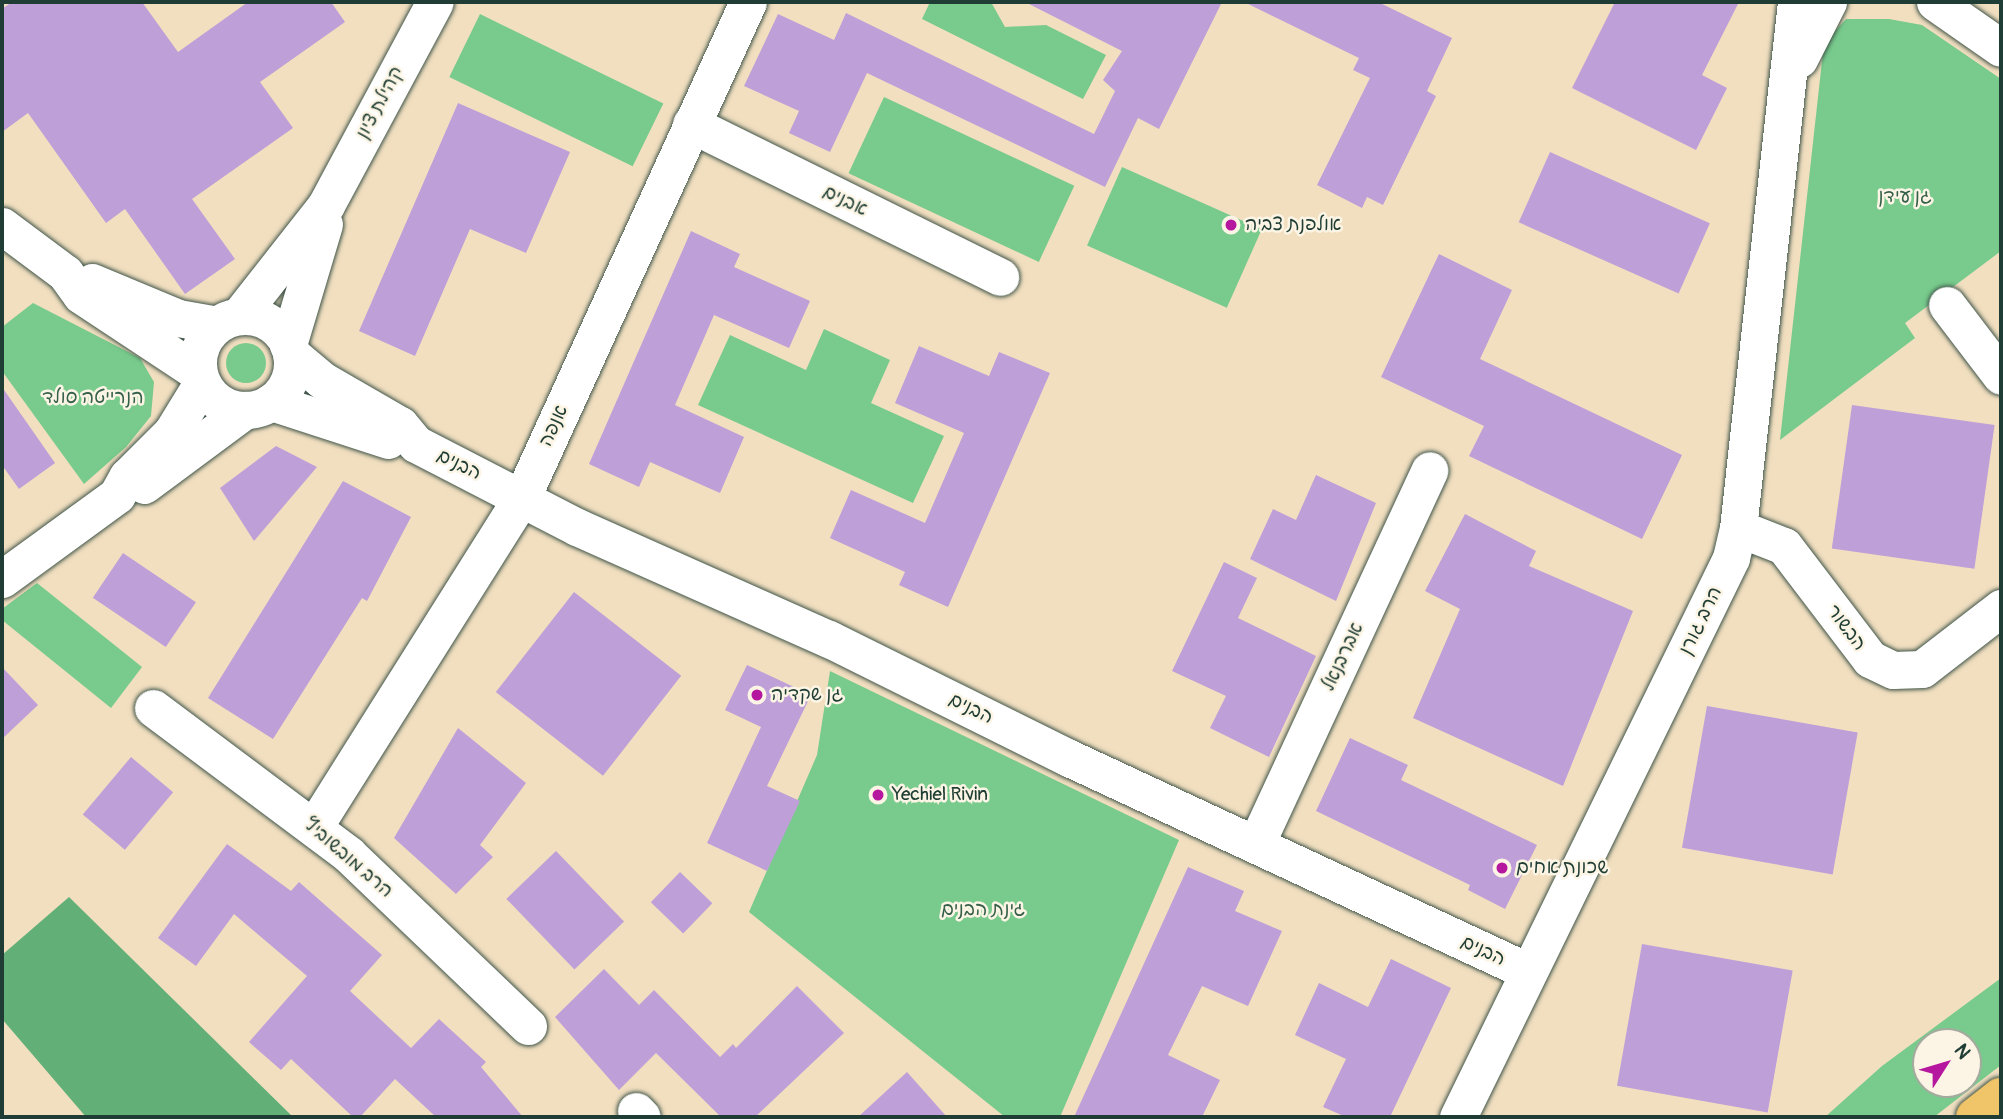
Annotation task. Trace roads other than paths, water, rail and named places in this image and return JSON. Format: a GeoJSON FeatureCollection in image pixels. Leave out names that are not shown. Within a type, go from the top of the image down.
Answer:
{"type":"FeatureCollection","features":[{"type":"Feature","properties":{"kind":"main road"},"geometry":{"type":"LineString","coordinates":[[1975,1117],[2001,1097]]}},
{"type":"Feature","properties":{"kind":"street","name":"קהילת ציון"},"geometry":{"type":"LineString","coordinates":[[227,321],[326,205],[435,2]]}},
{"type":"Feature","properties":{"kind":"street","name":"אנפה"},"geometry":{"type":"LineString","coordinates":[[314,827],[523,495],[748,2]]}},
{"type":"Feature","properties":{"kind":"street","name":"הרב גורן"},"geometry":{"type":"LineString","coordinates":[[1458,1117],[1527,971],[1713,598],[1738,528],[1796,2]]}},
{"type":"Feature","properties":{"kind":"street","name":"הרב גורן"},"geometry":{"type":"LineString","coordinates":[[1789,79],[1828,2]]}},
{"type":"Feature","properties":{"kind":"street"},"geometry":{"type":"LineString","coordinates":[[1935,2],[2001,48]]}},
{"type":"Feature","properties":{"kind":"street","name":"אבנים"},"geometry":{"type":"LineString","coordinates":[[691,124],[1000,277]]}},
{"type":"Feature","properties":{"kind":"street","name":"קהילת ציון"},"geometry":{"type":"LineString","coordinates":[[289,349],[321,242],[326,205]]}},
{"type":"Feature","properties":{"kind":"street"},"geometry":{"type":"LineString","coordinates":[[2,226],[65,273],[178,318],[273,325],[289,349],[288,381],[258,406],[134,492],[117,495]]}},
{"type":"Feature","properties":{"kind":"street"},"geometry":{"type":"LineString","coordinates":[[65,273],[81,295],[200,378],[219,402],[258,406]]}},
{"type":"Feature","properties":{"kind":"street"},"geometry":{"type":"LineString","coordinates":[[1947,305],[2001,376]]}},
{"type":"Feature","properties":{"kind":"street"},"geometry":{"type":"LineString","coordinates":[[2,579],[117,495],[127,477],[172,432],[200,378],[200,347],[227,321]]}},
{"type":"Feature","properties":{"kind":"street","name":"הבנים"},"geometry":{"type":"LineString","coordinates":[[289,349],[321,380],[400,425],[416,444]]}},
{"type":"Feature","properties":{"kind":"street","name":"הבנים"},"geometry":{"type":"LineString","coordinates":[[258,406],[395,443],[416,444],[523,495],[577,527],[829,639],[1527,971]]}},
{"type":"Feature","properties":{"kind":"street","name":"אברבנאל"},"geometry":{"type":"LineString","coordinates":[[1256,844],[1430,470]]}},
{"type":"Feature","properties":{"kind":"street","name":"הבשור"},"geometry":{"type":"LineString","coordinates":[[1738,528],[1784,546],[1870,659],[1893,670],[1922,669],[2001,608]]}},
{"type":"Feature","properties":{"kind":"street","name":"הרב מובשוביץ"},"geometry":{"type":"LineString","coordinates":[[153,708],[314,827],[528,1026]]}},
{"type":"Feature","properties":{"kind":"place","name":"אולפנת צביה"},"geometry":{"type":"Point","coordinates":[1231,225]}},
{"type":"Feature","properties":{"kind":"place","name":"גן שקדיה"},"geometry":{"type":"Point","coordinates":[757,695]}},
{"type":"Feature","properties":{"kind":"place","name":"Yechiel Rivin"},"geometry":{"type":"Point","coordinates":[878,795]}},
{"type":"Feature","properties":{"kind":"place","name":"שכונת אחים"},"geometry":{"type":"Point","coordinates":[1502,868]}},
{"type":"Feature","properties":{"kind":"park label","name":"גן עידן"},"geometry":{"type":"Point","coordinates":[1905,197]}},
{"type":"Feature","properties":{"kind":"park label","name":"הנרייטה סולד"},"geometry":{"type":"Point","coordinates":[93,398]}},
{"type":"Feature","properties":{"kind":"park label","name":"גינת הבנים"},"geometry":{"type":"Point","coordinates":[983,910]}}]}
